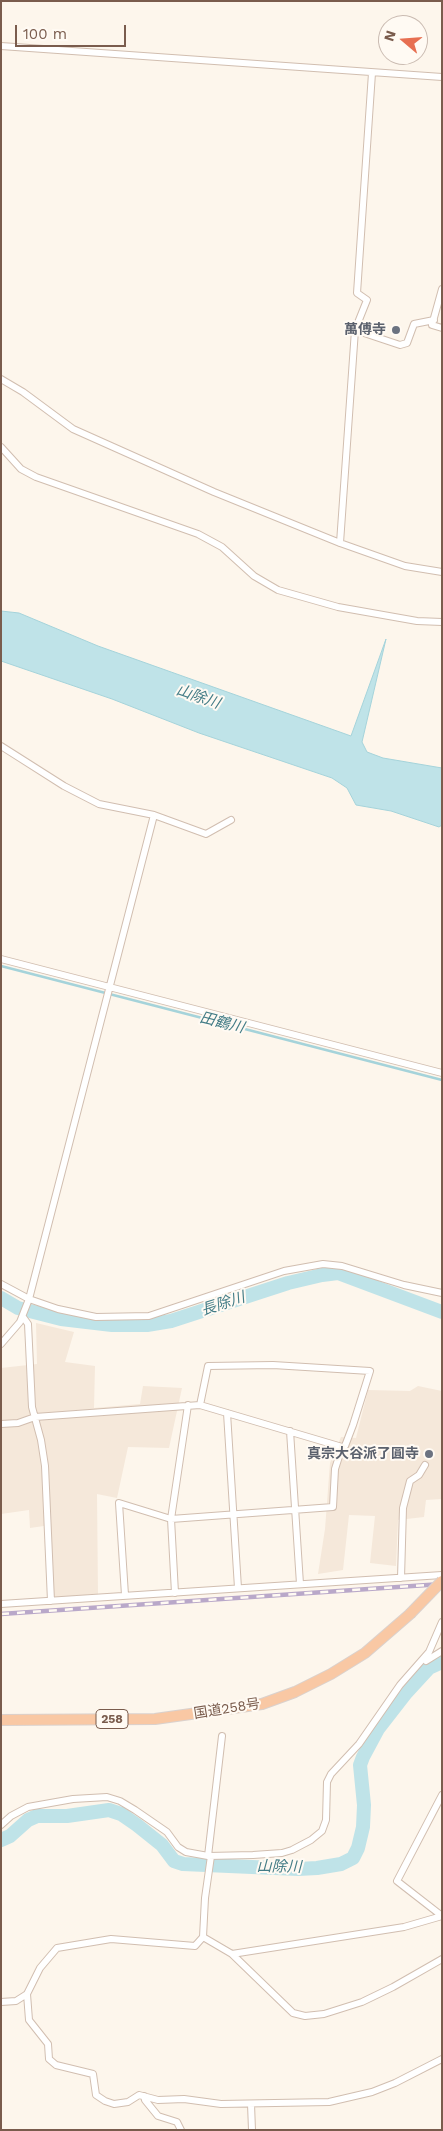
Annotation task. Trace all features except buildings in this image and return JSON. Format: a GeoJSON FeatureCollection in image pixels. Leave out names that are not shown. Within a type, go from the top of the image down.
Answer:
{"type":"FeatureCollection","features":[{"type":"Feature","properties":{"kind":"highway","name":"国道258号"},"geometry":{"type":"LineString","coordinates":[[1,1720],[155,1719],[262,1704],[295,1692],[331,1674],[365,1653],[410,1614],[442,1581]]}},
{"type":"Feature","properties":{"kind":"street"},"geometry":{"type":"LineString","coordinates":[[1,46],[442,77]]}},
{"type":"Feature","properties":{"kind":"street"},"geometry":{"type":"LineString","coordinates":[[340,543],[355,330],[367,300],[357,293],[372,72]]}},
{"type":"Feature","properties":{"kind":"street"},"geometry":{"type":"LineString","coordinates":[[442,289],[432,324],[442,328]]}},
{"type":"Feature","properties":{"kind":"street"},"geometry":{"type":"LineString","coordinates":[[355,330],[400,345],[407,343],[414,324],[434,320]]}},
{"type":"Feature","properties":{"kind":"street"},"geometry":{"type":"LineString","coordinates":[[1,379],[23,392],[73,429],[214,492],[340,543],[405,566],[442,572]]}},
{"type":"Feature","properties":{"kind":"street"},"geometry":{"type":"LineString","coordinates":[[1,448],[21,469],[36,477],[198,534],[222,547],[254,576],[278,590],[338,608],[417,621],[442,622]]}},
{"type":"Feature","properties":{"kind":"street"},"geometry":{"type":"LineString","coordinates":[[1,746],[64,786],[99,804],[154,815],[206,834],[231,820]]}},
{"type":"Feature","properties":{"kind":"street"},"geometry":{"type":"LineString","coordinates":[[1,1344],[24,1316],[29,1301],[154,815]]}},
{"type":"Feature","properties":{"kind":"street"},"geometry":{"type":"LineString","coordinates":[[1,959],[108,991],[442,1072]]}},
{"type":"Feature","properties":{"kind":"street"},"geometry":{"type":"LineString","coordinates":[[1,1284],[29,1301],[96,1317],[149,1316],[284,1272],[323,1264],[342,1266],[404,1285],[442,1293]]}},
{"type":"Feature","properties":{"kind":"street"},"geometry":{"type":"LineString","coordinates":[[24,1316],[28,1324],[32,1407],[41,1440],[44,1466],[51,1601]]}},
{"type":"Feature","properties":{"kind":"street"},"geometry":{"type":"LineString","coordinates":[[125,1595],[119,1503],[171,1519],[333,1507],[335,1469],[342,1447],[345,1446],[353,1425],[370,1371],[273,1365],[208,1366],[200,1405]]}},
{"type":"Feature","properties":{"kind":"street"},"geometry":{"type":"LineString","coordinates":[[175,1592],[171,1519],[188,1405]]}},
{"type":"Feature","properties":{"kind":"street"},"geometry":{"type":"LineString","coordinates":[[1,1424],[18,1424],[35,1417],[200,1405],[342,1447]]}},
{"type":"Feature","properties":{"kind":"street"},"geometry":{"type":"LineString","coordinates":[[227,1413],[238,1588]]}},
{"type":"Feature","properties":{"kind":"street"},"geometry":{"type":"LineString","coordinates":[[290,1431],[300,1584]]}},
{"type":"Feature","properties":{"kind":"street"},"geometry":{"type":"LineString","coordinates":[[401,1578],[403,1508],[410,1481],[419,1475],[425,1465]]}},
{"type":"Feature","properties":{"kind":"street"},"geometry":{"type":"LineString","coordinates":[[1,1604],[442,1575]]}},
{"type":"Feature","properties":{"kind":"street"},"geometry":{"type":"LineString","coordinates":[[1,1825],[28,1807],[73,1799],[107,1797],[120,1801],[167,1832],[178,1847],[186,1852],[209,1856],[282,1853],[311,1840],[322,1831],[326,1820],[327,1782],[331,1774],[359,1744],[400,1684],[433,1646],[442,1622]]}},
{"type":"Feature","properties":{"kind":"street"},"geometry":{"type":"LineString","coordinates":[[414,1669],[418,1669],[433,1655],[442,1651]]}},
{"type":"Feature","properties":{"kind":"street"},"geometry":{"type":"LineString","coordinates":[[1,2002],[16,2001],[26,1994],[40,1968],[57,1948],[111,1939],[164,1942],[190,1947],[195,1946],[203,1937],[205,1898],[210,1872],[209,1856],[222,1736]]}},
{"type":"Feature","properties":{"kind":"street"},"geometry":{"type":"LineString","coordinates":[[442,1795],[397,1881],[442,1916]]}},
{"type":"Feature","properties":{"kind":"street"},"geometry":{"type":"LineString","coordinates":[[232,1954],[404,1927],[442,1916]]}},
{"type":"Feature","properties":{"kind":"street"},"geometry":{"type":"LineString","coordinates":[[203,1937],[232,1954],[293,2012],[305,2016],[324,2014],[362,2002],[442,1960]]}},
{"type":"Feature","properties":{"kind":"street"},"geometry":{"type":"LineString","coordinates":[[26,1994],[29,2020],[48,2044],[49,2059],[56,2065],[92,2074],[96,2095],[114,2104],[128,2102],[139,2095],[158,2100],[184,2099],[222,2104],[329,2102],[363,2094],[395,2083],[442,2059]]}},
{"type":"Feature","properties":{"kind":"street"},"geometry":{"type":"LineString","coordinates":[[144,2096],[158,2116],[177,2122],[181,2130]]}},
{"type":"Feature","properties":{"kind":"street"},"geometry":{"type":"LineString","coordinates":[[251,2104],[252,2130]]}},
{"type":"Feature","properties":{"kind":"shaded area"},"geometry":{"type":"Polygon","coordinates":[[[36,1323],[74,1332],[65,1362],[95,1366],[94,1408],[140,1404],[143,1386],[182,1388],[169,1448],[128,1447],[117,1498],[97,1494],[98,1594],[48,1598],[44,1526],[30,1528],[29,1510],[1,1514],[1,1368],[37,1364],[36,1323]]]}},
{"type":"Feature","properties":{"kind":"shaded area"},"geometry":{"type":"Polygon","coordinates":[[[418,1386],[442,1391],[442,1499],[426,1500],[424,1517],[398,1520],[396,1566],[370,1563],[375,1516],[349,1515],[343,1570],[318,1574],[325,1529],[330,1463],[341,1437],[356,1438],[368,1390],[410,1391],[418,1386]]]}},
{"type":"Feature","properties":{"kind":"water"},"geometry":{"type":"Polygon","coordinates":[[[1,611],[19,613],[98,646],[351,736],[386,639],[362,742],[367,752],[383,758],[442,768],[442,825],[439,827],[391,811],[356,805],[347,788],[332,778],[199,733],[112,699],[1,661],[1,611]]]}},
{"type":"Feature","properties":{"kind":"waterway","name":"田鶴川"},"geometry":{"type":"LineString","coordinates":[[1,966],[442,1080]]}},
{"type":"Feature","properties":{"kind":"waterway","name":"長除川"},"geometry":{"type":"LineString","coordinates":[[1,1298],[18,1308],[61,1319],[112,1325],[147,1325],[171,1321],[288,1283],[338,1273],[442,1312]]}},
{"type":"Feature","properties":{"kind":"waterway","name":"山除川"},"geometry":{"type":"LineString","coordinates":[[1,1840],[10,1836],[28,1820],[37,1816],[67,1816],[109,1810],[121,1814],[137,1825],[162,1845],[174,1861],[183,1864],[298,1869],[341,1864],[353,1858],[358,1848],[363,1827],[364,1805],[360,1765],[363,1757],[378,1729],[406,1693],[429,1668],[442,1662]]}},
{"type":"Feature","properties":{"kind":"railway"},"geometry":{"type":"LineString","coordinates":[[1,1614],[442,1584]]}},
{"type":"Feature","properties":{"kind":"place","name":"萬傅寺"},"geometry":{"type":"Point","coordinates":[396,330]}},
{"type":"Feature","properties":{"kind":"place","name":"真宗大谷派了圓寺"},"geometry":{"type":"Point","coordinates":[429,1454]}}]}
